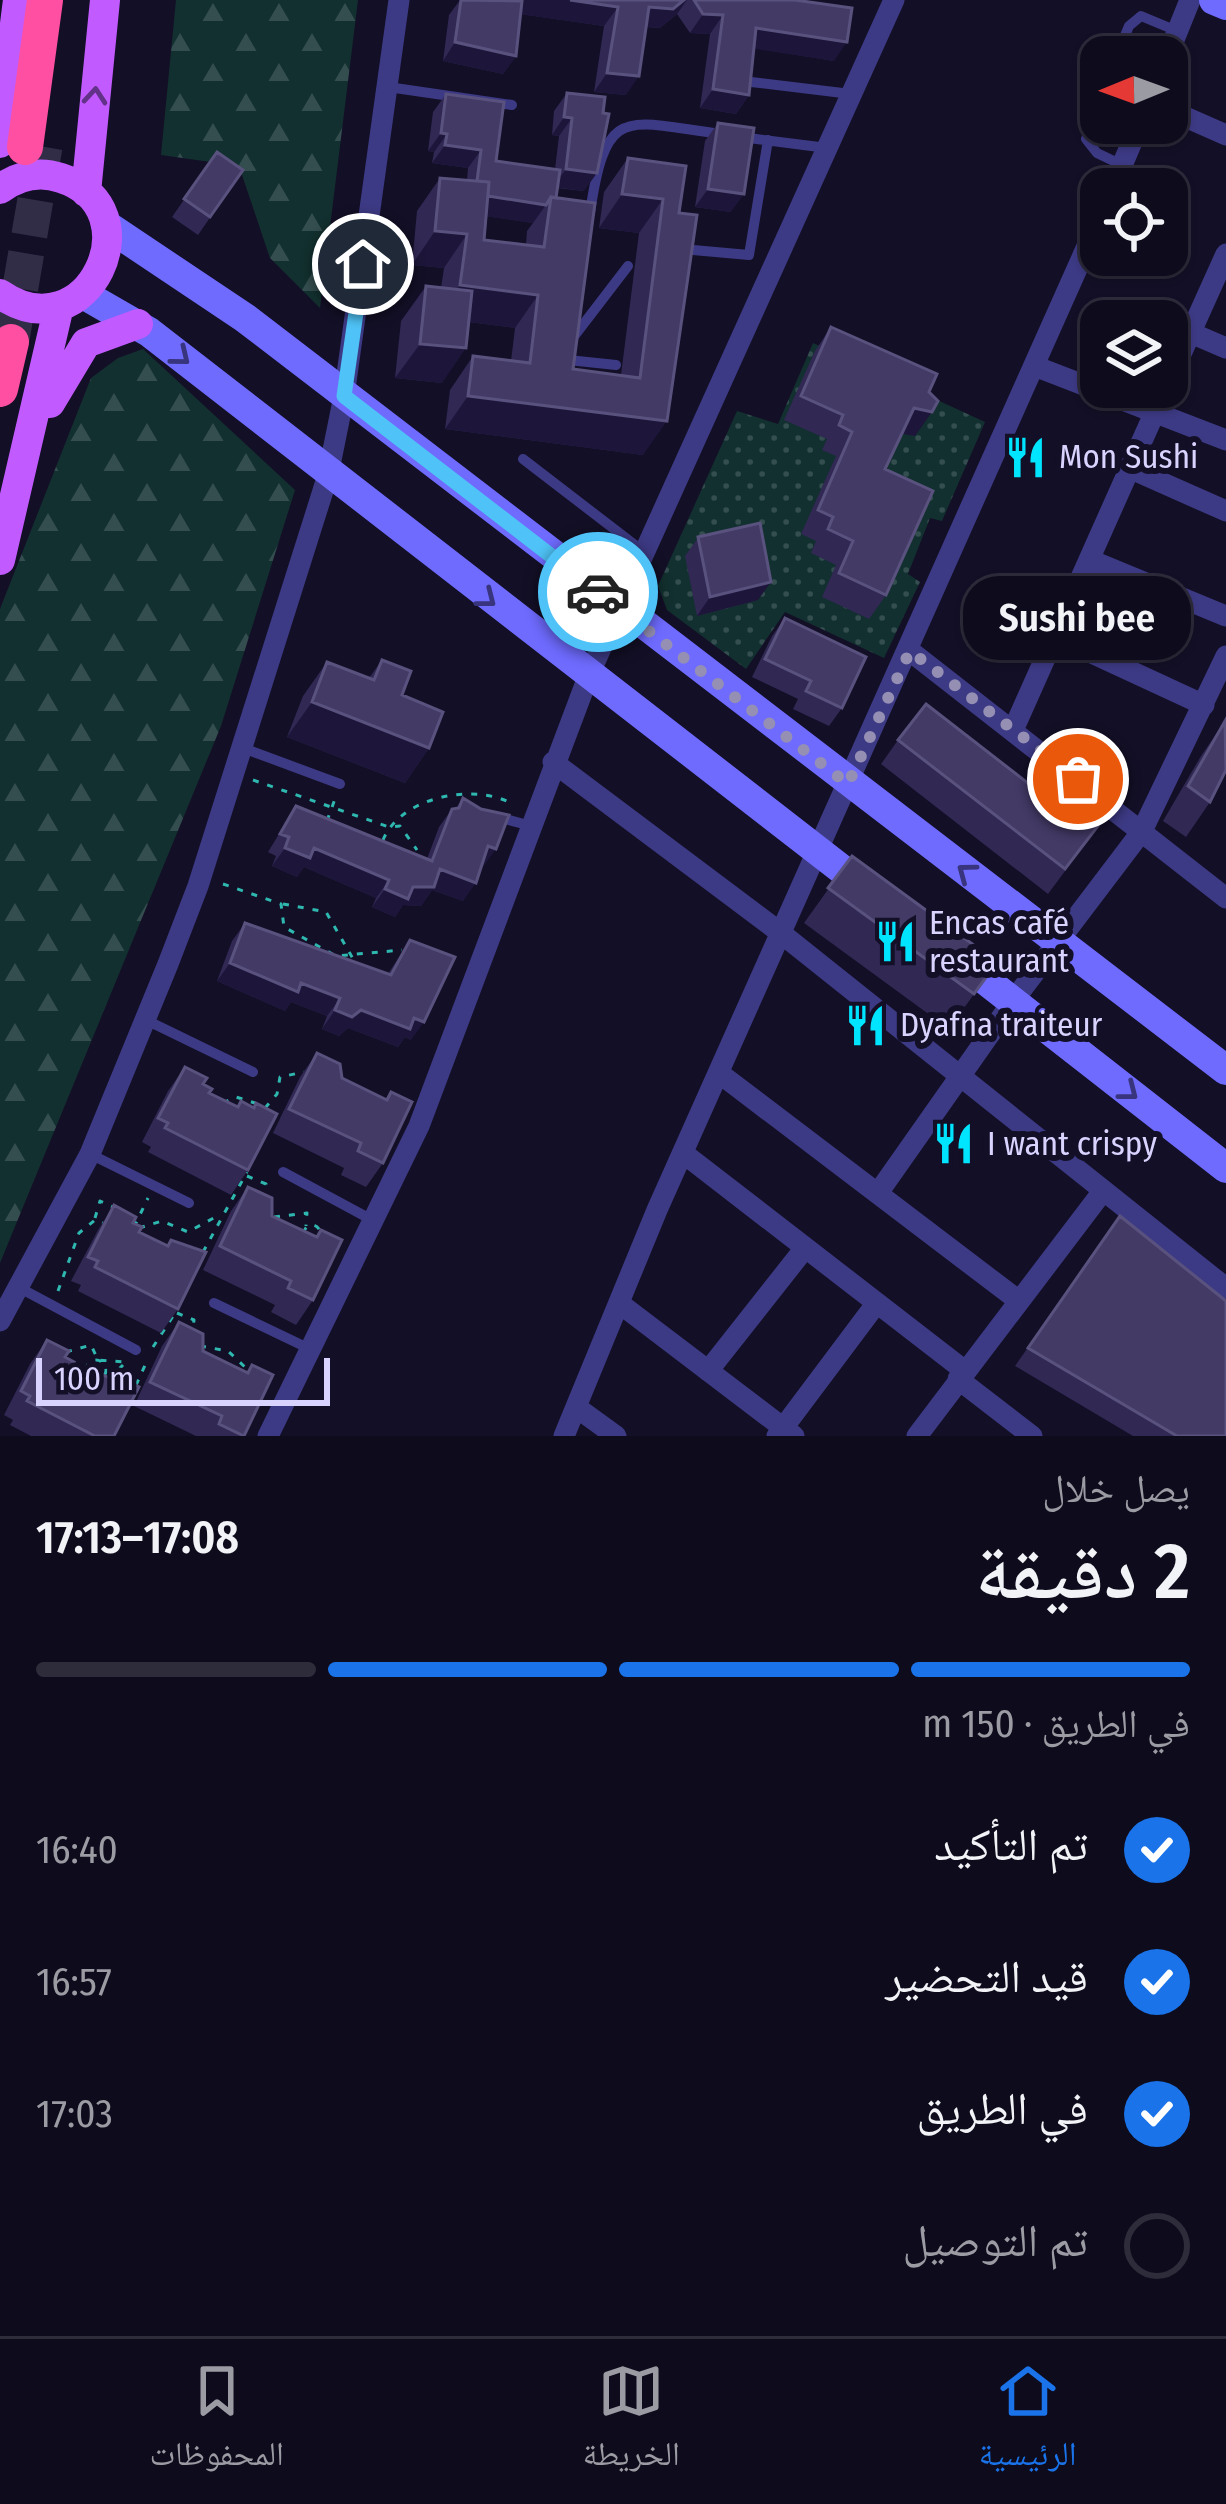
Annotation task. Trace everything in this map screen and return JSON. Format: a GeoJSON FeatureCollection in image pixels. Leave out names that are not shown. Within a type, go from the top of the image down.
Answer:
{"type":"FeatureCollection","features":[{"type":"Feature","properties":{"kind":"highway"},"geometry":{"type":"LineString","coordinates":[[23,144],[45,0]]}},
{"type":"Feature","properties":{"kind":"highway"},"geometry":{"type":"LineString","coordinates":[[23,144],[65,0]]}},
{"type":"Feature","properties":{"kind":"highway"},"geometry":{"type":"LineString","coordinates":[[0,389],[11,342]]}},
{"type":"Feature","properties":{"kind":"main road"},"geometry":{"type":"LineString","coordinates":[[18,0],[23,144]]}},
{"type":"Feature","properties":{"kind":"main road"},"geometry":{"type":"LineString","coordinates":[[86,192],[105,0]]}},
{"type":"Feature","properties":{"kind":"main road"},"geometry":{"type":"LineString","coordinates":[[0,188],[30,175],[50,175],[86,192],[106,225],[104,262],[71,300],[33,421],[0,560]]}},
{"type":"Feature","properties":{"kind":"main road"},"geometry":{"type":"LineString","coordinates":[[0,294],[36,309],[71,300]]}},
{"type":"Feature","properties":{"kind":"main road"},"geometry":{"type":"LineString","coordinates":[[33,421],[86,344],[138,324]]}},
{"type":"Feature","properties":{"kind":"street"},"geometry":{"type":"LineString","coordinates":[[0,1321],[90,1154],[146,1021],[235,774],[328,475],[344,396],[399,0]]}},
{"type":"Feature","properties":{"kind":"street"},"geometry":{"type":"LineString","coordinates":[[268,1436],[374,1222],[447,1055],[524,823],[894,0]]}},
{"type":"Feature","properties":{"kind":"street"},"geometry":{"type":"LineString","coordinates":[[1175,36],[1190,0]]}},
{"type":"Feature","properties":{"kind":"street"},"geometry":{"type":"LineString","coordinates":[[1214,0],[1226,5]]}},
{"type":"Feature","properties":{"kind":"street"},"geometry":{"type":"LineString","coordinates":[[1188,119],[1226,135]]}},
{"type":"Feature","properties":{"kind":"street"},"geometry":{"type":"LineString","coordinates":[[1121,168],[1130,144]]}},
{"type":"Feature","properties":{"kind":"street"},"geometry":{"type":"LineString","coordinates":[[106,225],[245,318],[1226,1070]]}},
{"type":"Feature","properties":{"kind":"street"},"geometry":{"type":"LineString","coordinates":[[1188,340],[1226,254]]}},
{"type":"Feature","properties":{"kind":"street"},"geometry":{"type":"LineString","coordinates":[[565,1436],[719,1072],[1080,265]]}},
{"type":"Feature","properties":{"kind":"street"},"geometry":{"type":"LineString","coordinates":[[71,300],[138,324],[888,906]]}},
{"type":"Feature","properties":{"kind":"street"},"geometry":{"type":"LineString","coordinates":[[1191,333],[1226,348]]}},
{"type":"Feature","properties":{"kind":"street"},"geometry":{"type":"LineString","coordinates":[[1037,367],[1226,440]]}},
{"type":"Feature","properties":{"kind":"street"},"geometry":{"type":"LineString","coordinates":[[1014,728],[1156,408]]}},
{"type":"Feature","properties":{"kind":"street"},"geometry":{"type":"LineString","coordinates":[[1129,468],[1226,511]]}},
{"type":"Feature","properties":{"kind":"street"},"geometry":{"type":"LineString","coordinates":[[1090,560],[1226,616]]}},
{"type":"Feature","properties":{"kind":"street"},"geometry":{"type":"LineString","coordinates":[[1055,636],[1204,720]]}},
{"type":"Feature","properties":{"kind":"street"},"geometry":{"type":"LineString","coordinates":[[910,651],[1226,898]]}},
{"type":"Feature","properties":{"kind":"street"},"geometry":{"type":"LineString","coordinates":[[878,1193],[1013,1001],[1142,831],[1204,720],[1226,656]]}},
{"type":"Feature","properties":{"kind":"street"},"geometry":{"type":"LineString","coordinates":[[553,762],[782,934],[1226,1288]]}},
{"type":"Feature","properties":{"kind":"street"},"geometry":{"type":"LineString","coordinates":[[923,933],[1226,1168]]}},
{"type":"Feature","properties":{"kind":"street"},"geometry":{"type":"LineString","coordinates":[[719,1072],[1018,1300]]}},
{"type":"Feature","properties":{"kind":"street"},"geometry":{"type":"LineString","coordinates":[[683,1154],[876,1304],[1032,1436]]}},
{"type":"Feature","properties":{"kind":"street"},"geometry":{"type":"LineString","coordinates":[[917,1436],[1103,1191]]}},
{"type":"Feature","properties":{"kind":"street"},"geometry":{"type":"LineString","coordinates":[[708,1371],[806,1248]]}},
{"type":"Feature","properties":{"kind":"street"},"geometry":{"type":"LineString","coordinates":[[619,1303],[784,1433],[876,1304]]}},
{"type":"Feature","properties":{"kind":"street"},"geometry":{"type":"LineString","coordinates":[[576,1407],[616,1436]]}},
{"type":"Feature","properties":{"kind":"lane"},"geometry":{"type":"LineString","coordinates":[[1125,36],[1141,16],[1177,32]]}},
{"type":"Feature","properties":{"kind":"lane"},"geometry":{"type":"LineString","coordinates":[[751,82],[851,94]]}},
{"type":"Feature","properties":{"kind":"lane"},"geometry":{"type":"LineString","coordinates":[[388,87],[512,105]]}},
{"type":"Feature","properties":{"kind":"lane"},"geometry":{"type":"LineString","coordinates":[[588,224],[603,147],[630,123],[826,148]]}},
{"type":"Feature","properties":{"kind":"lane"},"geometry":{"type":"LineString","coordinates":[[693,250],[749,255],[768,140]]}},
{"type":"Feature","properties":{"kind":"lane"},"geometry":{"type":"LineString","coordinates":[[1090,144],[1097,153],[1122,165]]}},
{"type":"Feature","properties":{"kind":"lane"},"geometry":{"type":"LineString","coordinates":[[572,339],[628,266]]}},
{"type":"Feature","properties":{"kind":"lane"},"geometry":{"type":"LineString","coordinates":[[566,379],[576,307]]}},
{"type":"Feature","properties":{"kind":"lane"},"geometry":{"type":"LineString","coordinates":[[568,360],[616,365]]}},
{"type":"Feature","properties":{"kind":"lane"},"geometry":{"type":"LineString","coordinates":[[523,459],[644,552]]}},
{"type":"Feature","properties":{"kind":"lane"},"geometry":{"type":"LineString","coordinates":[[243,748],[340,784]]}},
{"type":"Feature","properties":{"kind":"lane"},"geometry":{"type":"LineString","coordinates":[[482,815],[524,823]]}},
{"type":"Feature","properties":{"kind":"lane"},"geometry":{"type":"LineString","coordinates":[[146,1021],[253,1072]]}},
{"type":"Feature","properties":{"kind":"lane"},"geometry":{"type":"LineString","coordinates":[[90,1154],[190,1203]]}},
{"type":"Feature","properties":{"kind":"lane"},"geometry":{"type":"LineString","coordinates":[[283,1172],[374,1222]]}},
{"type":"Feature","properties":{"kind":"lane"},"geometry":{"type":"LineString","coordinates":[[18,1286],[136,1350]]}},
{"type":"Feature","properties":{"kind":"lane"},"geometry":{"type":"LineString","coordinates":[[214,1303],[312,1350]]}},
{"type":"Feature","properties":{"kind":"path"},"geometry":{"type":"LineString","coordinates":[[235,774],[406,830],[417,850]]}},
{"type":"Feature","properties":{"kind":"path"},"geometry":{"type":"LineString","coordinates":[[322,834],[340,784]]}},
{"type":"Feature","properties":{"kind":"path"},"geometry":{"type":"LineString","coordinates":[[379,854],[389,827],[427,802],[468,794],[511,803],[524,823]]}},
{"type":"Feature","properties":{"kind":"path"},"geometry":{"type":"LineString","coordinates":[[201,876],[281,904],[326,912],[359,971]]}},
{"type":"Feature","properties":{"kind":"path"},"geometry":{"type":"LineString","coordinates":[[279,939],[284,927],[281,904]]}},
{"type":"Feature","properties":{"kind":"path"},"geometry":{"type":"LineString","coordinates":[[284,927],[334,955],[352,957],[387,949],[417,952]]}},
{"type":"Feature","properties":{"kind":"path"},"geometry":{"type":"LineString","coordinates":[[331,970],[334,955],[344,944]]}},
{"type":"Feature","properties":{"kind":"path"},"geometry":{"type":"LineString","coordinates":[[263,1109],[273,1100],[284,1072],[310,1073]]}},
{"type":"Feature","properties":{"kind":"path"},"geometry":{"type":"LineString","coordinates":[[215,1104],[246,1097],[263,1109],[266,1122]]}},
{"type":"Feature","properties":{"kind":"path"},"geometry":{"type":"LineString","coordinates":[[197,1267],[255,1155]]}},
{"type":"Feature","properties":{"kind":"path"},"geometry":{"type":"LineString","coordinates":[[245,1176],[266,1184],[263,1207]]}},
{"type":"Feature","properties":{"kind":"path"},"geometry":{"type":"LineString","coordinates":[[131,1237],[154,1186]]}},
{"type":"Feature","properties":{"kind":"path"},"geometry":{"type":"LineString","coordinates":[[268,1215],[286,1218],[307,1213],[306,1226]]}},
{"type":"Feature","properties":{"kind":"path"},"geometry":{"type":"LineString","coordinates":[[134,1226],[163,1221],[188,1232],[221,1214]]}},
{"type":"Feature","properties":{"kind":"path"},"geometry":{"type":"LineString","coordinates":[[127,1217],[134,1226]]}},
{"type":"Feature","properties":{"kind":"path"},"geometry":{"type":"LineString","coordinates":[[51,1303],[80,1233],[95,1220]]}},
{"type":"Feature","properties":{"kind":"path"},"geometry":{"type":"LineString","coordinates":[[145,1237],[147,1226]]}},
{"type":"Feature","properties":{"kind":"path"},"geometry":{"type":"LineString","coordinates":[[137,1384],[177,1310],[194,1320],[192,1334],[203,1349],[220,1348],[232,1361],[244,1361],[249,1367],[241,1377]]}},
{"type":"Feature","properties":{"kind":"path"},"geometry":{"type":"LineString","coordinates":[[58,1347],[69,1353],[91,1345],[98,1360],[123,1364]]}},
{"type":"Feature","properties":{"kind":"path"},"geometry":{"type":"LineString","coordinates":[[109,1390],[108,1380],[136,1350],[151,1351]]}},
{"type":"Feature","properties":{"kind":"green space"},"geometry":{"type":"Polygon","coordinates":[[[176,0],[358,0],[320,308],[270,258],[239,166],[161,155],[176,0]]]}},
{"type":"Feature","properties":{"kind":"green space"},"geometry":{"type":"Polygon","coordinates":[[[813,343],[985,422],[942,521],[930,518],[908,574],[920,582],[884,658],[785,612],[746,669],[667,610],[658,586],[737,411],[778,424],[813,343]]]}},
{"type":"Feature","properties":{"kind":"green space"},"geometry":{"type":"Polygon","coordinates":[[[143,349],[295,490],[221,726],[0,1263],[0,609],[91,378],[118,358],[143,349]]]}},
{"type":"Feature","properties":{"kind":"building"},"geometry":{"type":"Polygon","coordinates":[[[461,0],[522,1],[516,56],[455,42],[461,0]]]}},
{"type":"Feature","properties":{"kind":"building"},"geometry":{"type":"Polygon","coordinates":[[[570,0],[684,0],[673,9],[649,7],[639,76],[607,73],[618,7],[570,0]]]}},
{"type":"Feature","properties":{"kind":"building"},"geometry":{"type":"Polygon","coordinates":[[[694,0],[795,0],[852,8],[847,42],[756,28],[749,95],[713,89],[723,15],[703,14],[694,0]]]}},
{"type":"Feature","properties":{"kind":"building"},"geometry":{"type":"Polygon","coordinates":[[[567,93],[605,97],[603,113],[609,114],[597,173],[566,169],[572,118],[564,117],[567,93]]]}},
{"type":"Feature","properties":{"kind":"building"},"geometry":{"type":"Polygon","coordinates":[[[446,94],[504,102],[496,161],[560,170],[556,198],[551,197],[546,205],[488,196],[489,182],[477,181],[481,150],[445,145],[447,134],[441,133],[446,94]]]}},
{"type":"Feature","properties":{"kind":"building"},"geometry":{"type":"Polygon","coordinates":[[[718,123],[754,128],[744,194],[708,189],[718,123]]]}},
{"type":"Feature","properties":{"kind":"building"},"geometry":{"type":"Polygon","coordinates":[[[217,152],[243,170],[210,217],[184,199],[217,152]]]}},
{"type":"Feature","properties":{"kind":"building"},"geometry":{"type":"Polygon","coordinates":[[[628,158],[686,166],[679,213],[697,215],[667,421],[468,396],[473,356],[530,363],[538,295],[460,285],[467,234],[435,231],[440,178],[489,182],[484,240],[544,247],[551,197],[595,203],[573,369],[640,378],[663,199],[622,194],[628,158]]]}},
{"type":"Feature","properties":{"kind":"building"},"geometry":{"type":"Polygon","coordinates":[[[426,286],[472,291],[466,348],[420,344],[426,286]]]}},
{"type":"Feature","properties":{"kind":"building"},"geometry":{"type":"Polygon","coordinates":[[[831,327],[937,374],[929,392],[938,401],[932,412],[914,408],[885,469],[933,491],[886,595],[839,573],[853,541],[828,529],[833,517],[818,510],[852,432],[839,425],[843,415],[801,396],[831,327]]]}},
{"type":"Feature","properties":{"kind":"building"},"geometry":{"type":"Polygon","coordinates":[[[760,523],[771,582],[710,597],[698,537],[760,523]]]}},
{"type":"Feature","properties":{"kind":"building"},"geometry":{"type":"Polygon","coordinates":[[[785,618],[866,657],[842,708],[806,691],[811,681],[765,659],[785,618]]]}},
{"type":"Feature","properties":{"kind":"building"},"geometry":{"type":"Polygon","coordinates":[[[382,660],[411,671],[402,695],[443,712],[429,748],[312,702],[327,662],[374,680],[382,660]]]}},
{"type":"Feature","properties":{"kind":"building"},"geometry":{"type":"Polygon","coordinates":[[[926,704],[1069,815],[1091,787],[1114,805],[1065,869],[898,740],[926,704]]]}},
{"type":"Feature","properties":{"kind":"building"},"geometry":{"type":"Polygon","coordinates":[[[1225,721],[1226,770],[1210,802],[1188,786],[1225,721]]]}},
{"type":"Feature","properties":{"kind":"building"},"geometry":{"type":"Polygon","coordinates":[[[463,798],[481,809],[509,815],[496,849],[488,846],[476,883],[440,869],[434,887],[413,887],[408,899],[385,889],[389,880],[314,848],[310,858],[285,848],[289,837],[280,834],[296,806],[432,861],[452,809],[459,808],[463,798]]]}},
{"type":"Feature","properties":{"kind":"building"},"geometry":{"type":"Polygon","coordinates":[[[852,856],[997,962],[974,994],[828,888],[852,856]]]}},
{"type":"Feature","properties":{"kind":"building"},"geometry":{"type":"Polygon","coordinates":[[[245,923],[391,975],[410,940],[455,957],[424,1022],[414,1018],[410,1029],[361,1010],[352,1017],[335,1010],[340,998],[301,983],[298,992],[230,963],[245,923]]]}},
{"type":"Feature","properties":{"kind":"building"},"geometry":{"type":"Polygon","coordinates":[[[317,1053],[340,1064],[342,1078],[387,1100],[391,1092],[412,1102],[383,1163],[358,1151],[361,1143],[289,1109],[317,1053]]]}},
{"type":"Feature","properties":{"kind":"building"},"geometry":{"type":"Polygon","coordinates":[[[185,1067],[207,1078],[203,1084],[212,1089],[209,1093],[238,1107],[241,1101],[254,1108],[256,1103],[277,1114],[248,1170],[165,1128],[168,1123],[158,1118],[185,1067]]]}},
{"type":"Feature","properties":{"kind":"building"},"geometry":{"type":"Polygon","coordinates":[[[248,1187],[272,1198],[272,1216],[317,1237],[321,1230],[342,1240],[313,1300],[288,1288],[291,1281],[220,1246],[248,1187]]]}},
{"type":"Feature","properties":{"kind":"building"},"geometry":{"type":"Polygon","coordinates":[[[114,1205],[136,1217],[133,1223],[142,1227],[139,1232],[168,1246],[171,1240],[206,1252],[178,1309],[95,1267],[98,1261],[88,1257],[114,1205]]]}},
{"type":"Feature","properties":{"kind":"building"},"geometry":{"type":"Polygon","coordinates":[[[1120,1216],[1226,1301],[1226,1436],[1177,1436],[1028,1348],[1120,1216]]]}},
{"type":"Feature","properties":{"kind":"building"},"geometry":{"type":"Polygon","coordinates":[[[179,1322],[203,1334],[203,1351],[248,1373],[252,1365],[273,1375],[244,1436],[219,1424],[222,1416],[150,1382],[179,1322]]]}},
{"type":"Feature","properties":{"kind":"building"},"geometry":{"type":"Polygon","coordinates":[[[47,1340],[69,1351],[65,1357],[74,1362],[71,1366],[100,1381],[103,1375],[116,1381],[119,1377],[139,1387],[114,1436],[95,1436],[27,1401],[30,1396],[21,1391],[47,1340]]]}},
{"type":"Feature","properties":{"kind":"tunnel"},"geometry":{"type":"LineString","coordinates":[[11,342],[45,144]]}},
{"type":"Feature","properties":{"kind":"way so far"},"geometry":{"type":"LineString","coordinates":[[598,592],[848,784],[910,651],[1078,779]]}},
{"type":"Feature","properties":{"kind":"place","name":"Mon Sushi"},"geometry":{"type":"Point","coordinates":[1025,457]}},
{"type":"Feature","properties":{"kind":"place","name":"Sushi bee"},"geometry":{"type":"Point","coordinates":[1078,779]}},
{"type":"Feature","properties":{"kind":"place","name":"Encas café restaurant"},"geometry":{"type":"Point","coordinates":[895,942]}},
{"type":"Feature","properties":{"kind":"place","name":"Dyafna traiteur"},"geometry":{"type":"Point","coordinates":[866,1025]}},
{"type":"Feature","properties":{"kind":"place","name":"I want crispy"},"geometry":{"type":"Point","coordinates":[953,1144]}},
{"type":"Feature","properties":{"kind":"route"},"geometry":{"type":"LineString","coordinates":[[363,264],[344,396],[598,592]]}}]}
